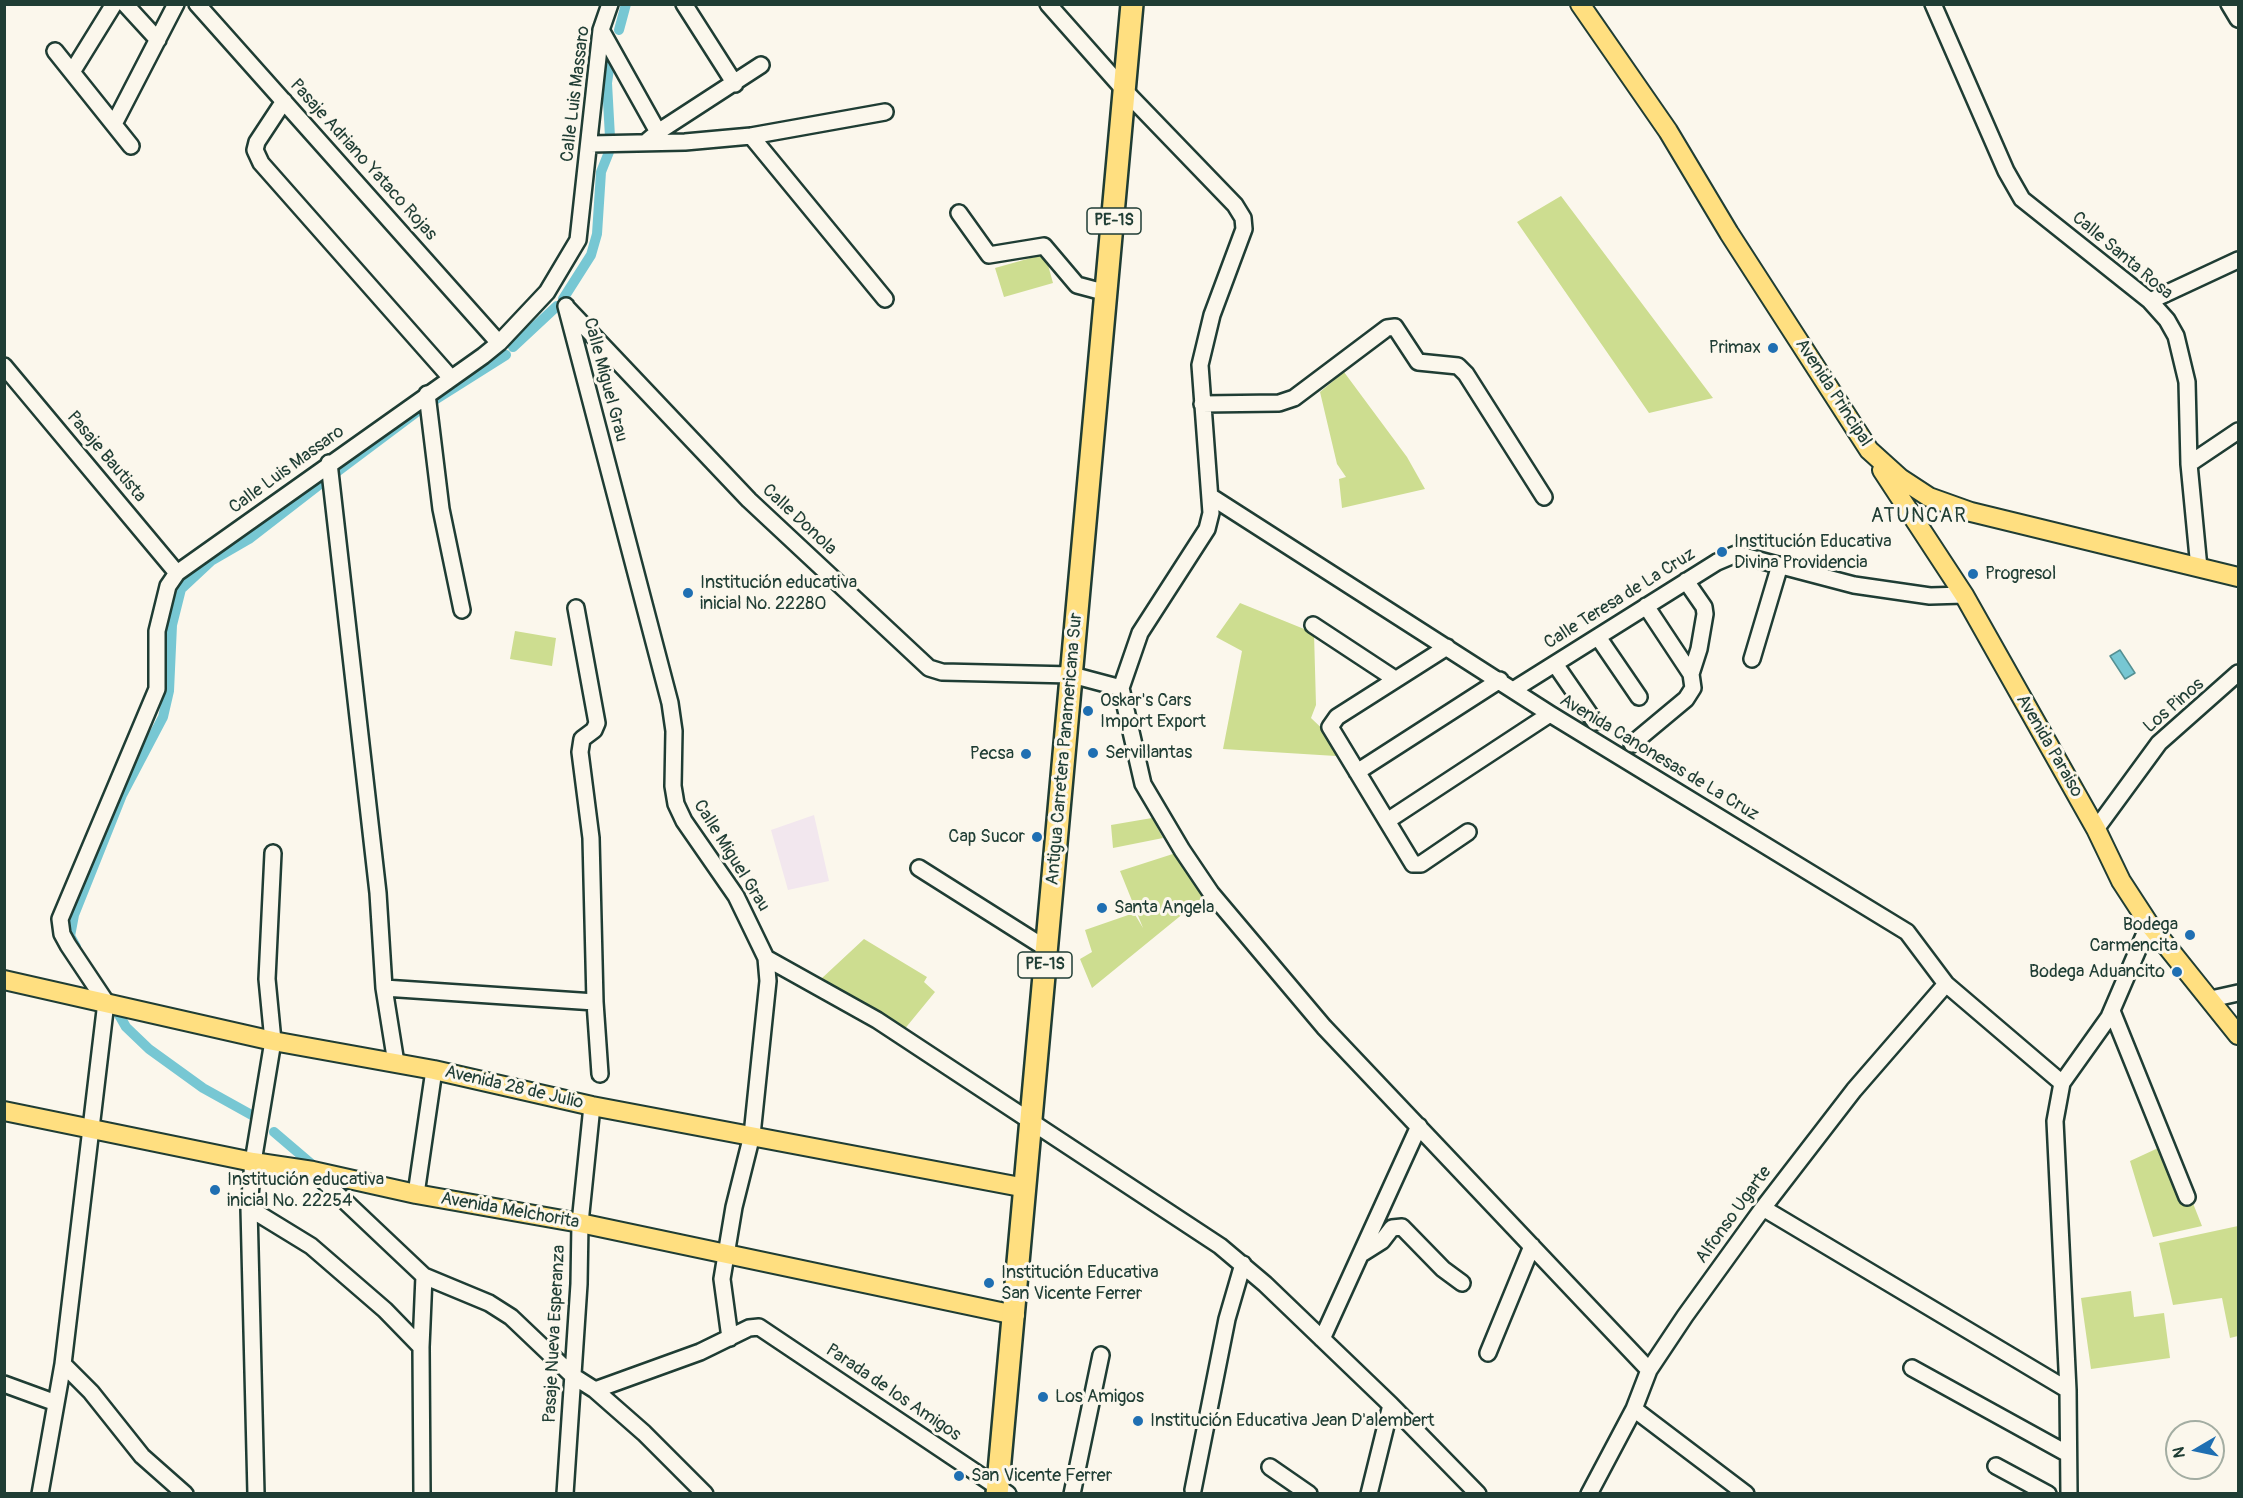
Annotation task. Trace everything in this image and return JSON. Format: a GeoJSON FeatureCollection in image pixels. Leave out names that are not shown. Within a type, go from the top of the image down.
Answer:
{"type":"FeatureCollection","features":[{"type":"Feature","properties":{"kind":"highway","name":"Antigua Carretera Panamericana Sur"},"geometry":{"type":"LineString","coordinates":[[1001,1491],[1031,1123],[1126,92],[1132,4]]}},
{"type":"Feature","properties":{"kind":"main road","name":"Avenida Principal"},"geometry":{"type":"LineString","coordinates":[[1580,4],[1668,131],[1729,233],[1869,450],[1900,478],[1936,501],[2001,521],[2199,568],[2236,580]]}},
{"type":"Feature","properties":{"kind":"main road","name":"Avenida Paraiso"},"geometry":{"type":"LineString","coordinates":[[1869,450],[1964,595],[2096,829],[2121,881],[2149,924],[2238,1035]]}},
{"type":"Feature","properties":{"kind":"main road"},"geometry":{"type":"LineString","coordinates":[[1916,522],[1920,511],[1936,501]]}},
{"type":"Feature","properties":{"kind":"main road","name":"Avenida 28 de Julio"},"geometry":{"type":"LineString","coordinates":[[4,981],[273,1041],[434,1070],[592,1106],[1026,1188]]}},
{"type":"Feature","properties":{"kind":"main road","name":"Avenida Melchorita"},"geometry":{"type":"LineString","coordinates":[[4,1111],[253,1162],[313,1171],[416,1194],[580,1223],[1015,1315]]}},
{"type":"Feature","properties":{"kind":"street"},"geometry":{"type":"LineString","coordinates":[[72,72],[114,4]]}},
{"type":"Feature","properties":{"kind":"street"},"geometry":{"type":"LineString","coordinates":[[125,4],[158,40]]}},
{"type":"Feature","properties":{"kind":"street"},"geometry":{"type":"LineString","coordinates":[[114,124],[176,4]]}},
{"type":"Feature","properties":{"kind":"street","name":"Pasaje Adriano Yataco Rojas"},"geometry":{"type":"LineString","coordinates":[[197,4],[499,343]]}},
{"type":"Feature","properties":{"kind":"street","name":"Calle Luis Massaro"},"geometry":{"type":"LineString","coordinates":[[106,1002],[68,945],[62,934],[60,919],[157,689],[157,632],[168,586],[177,573],[499,343],[548,292],[578,240],[601,30],[610,4]]}},
{"type":"Feature","properties":{"kind":"street"},"geometry":{"type":"LineString","coordinates":[[684,4],[735,84]]}},
{"type":"Feature","properties":{"kind":"street"},"geometry":{"type":"LineString","coordinates":[[1048,4],[1126,92],[1236,205],[1243,218],[1244,229],[1212,315],[1200,365],[1211,513],[1206,529],[1140,633],[1120,688],[1143,784],[1182,850],[1211,893],[1317,1018],[1650,1370]]}},
{"type":"Feature","properties":{"kind":"street","name":"Calle Santa Rosa"},"geometry":{"type":"LineString","coordinates":[[1934,4],[2006,171],[2022,199],[2150,301],[2167,320],[2176,336],[2187,382],[2189,464],[2199,568]]}},
{"type":"Feature","properties":{"kind":"street"},"geometry":{"type":"LineString","coordinates":[[2229,4],[2238,20]]}},
{"type":"Feature","properties":{"kind":"street"},"geometry":{"type":"LineString","coordinates":[[601,30],[658,132]]}},
{"type":"Feature","properties":{"kind":"street"},"geometry":{"type":"LineString","coordinates":[[56,51],[131,146]]}},
{"type":"Feature","properties":{"kind":"street"},"geometry":{"type":"LineString","coordinates":[[645,143],[658,132],[761,65]]}},
{"type":"Feature","properties":{"kind":"street"},"geometry":{"type":"LineString","coordinates":[[284,101],[257,142],[256,157],[451,378]]}},
{"type":"Feature","properties":{"kind":"street"},"geometry":{"type":"LineString","coordinates":[[590,144],[751,136],[885,112]]}},
{"type":"Feature","properties":{"kind":"street"},"geometry":{"type":"LineString","coordinates":[[751,136],[885,299]]}},
{"type":"Feature","properties":{"kind":"street"},"geometry":{"type":"LineString","coordinates":[[959,213],[989,255],[1044,246],[1077,285],[1107,293]]}},
{"type":"Feature","properties":{"kind":"street"},"geometry":{"type":"LineString","coordinates":[[2150,301],[2238,260]]}},
{"type":"Feature","properties":{"kind":"street","name":"Calle Donola"},"geometry":{"type":"LineString","coordinates":[[548,292],[566,306],[749,500],[930,668],[942,672],[1072,675],[1120,688]]}},
{"type":"Feature","properties":{"kind":"street","name":"Calle Miguel Grau"},"geometry":{"type":"LineString","coordinates":[[566,306],[670,703],[674,731],[673,786],[676,804],[684,821],[736,896],[766,958],[768,981],[752,1135],[724,1254],[722,1279],[730,1338]]}},
{"type":"Feature","properties":{"kind":"street"},"geometry":{"type":"LineString","coordinates":[[1202,404],[1278,403],[1294,398],[1387,328],[1395,327],[1418,362],[1458,366],[1466,374],[1544,497]]}},
{"type":"Feature","properties":{"kind":"street","name":"Pasaje Bautista"},"geometry":{"type":"LineString","coordinates":[[4,366],[177,573]]}},
{"type":"Feature","properties":{"kind":"street"},"geometry":{"type":"LineString","coordinates":[[427,394],[441,509],[462,610]]}},
{"type":"Feature","properties":{"kind":"street"},"geometry":{"type":"LineString","coordinates":[[2189,464],[2238,431]]}},
{"type":"Feature","properties":{"kind":"street"},"geometry":{"type":"LineString","coordinates":[[329,463],[378,893],[384,988],[396,1063]]}},
{"type":"Feature","properties":{"kind":"street","name":"Avenida Canonesas de La Cruz"},"geometry":{"type":"LineString","coordinates":[[1210,496],[1550,714],[1907,932],[1946,984],[2062,1083]]}},
{"type":"Feature","properties":{"kind":"street","name":"Calle Teresa de La Cruz"},"geometry":{"type":"LineString","coordinates":[[1514,690],[1726,556],[1736,554],[1881,590],[1930,596],[1964,595]]}},
{"type":"Feature","properties":{"kind":"street"},"geometry":{"type":"LineString","coordinates":[[1752,659],[1780,565]]}},
{"type":"Feature","properties":{"kind":"street"},"geometry":{"type":"LineString","coordinates":[[1686,581],[1704,607],[1705,614],[1699,650],[1691,674]]}},
{"type":"Feature","properties":{"kind":"street"},"geometry":{"type":"LineString","coordinates":[[1632,744],[1694,688],[1691,674],[1646,606]]}},
{"type":"Feature","properties":{"kind":"street"},"geometry":{"type":"LineString","coordinates":[[576,608],[597,723],[594,730],[582,739],[580,752],[591,838],[595,1002],[600,1074]]}},
{"type":"Feature","properties":{"kind":"street"},"geometry":{"type":"LineString","coordinates":[[1313,625],[1395,679]]}},
{"type":"Feature","properties":{"kind":"street"},"geometry":{"type":"LineString","coordinates":[[1598,637],[1639,698]]}},
{"type":"Feature","properties":{"kind":"street"},"geometry":{"type":"LineString","coordinates":[[1447,646],[1331,723],[1331,731],[1415,866],[1468,832]]}},
{"type":"Feature","properties":{"kind":"street"},"geometry":{"type":"LineString","coordinates":[[1555,664],[1595,722]]}},
{"type":"Feature","properties":{"kind":"street","name":"Los Pinos"},"geometry":{"type":"LineString","coordinates":[[2096,829],[2159,743],[2238,673]]}},
{"type":"Feature","properties":{"kind":"street"},"geometry":{"type":"LineString","coordinates":[[1357,772],[1500,680]]}},
{"type":"Feature","properties":{"kind":"street"},"geometry":{"type":"LineString","coordinates":[[1387,821],[1550,714]]}},
{"type":"Feature","properties":{"kind":"street"},"geometry":{"type":"LineString","coordinates":[[256,1494],[249,1208],[253,1162],[273,1041],[267,979],[273,853]]}},
{"type":"Feature","properties":{"kind":"street"},"geometry":{"type":"LineString","coordinates":[[919,868],[1047,949]]}},
{"type":"Feature","properties":{"kind":"street"},"geometry":{"type":"LineString","coordinates":[[2069,1494],[2068,1390],[2055,1121],[2062,1083],[2112,1011],[2149,924]]}},
{"type":"Feature","properties":{"kind":"street"},"geometry":{"type":"LineString","coordinates":[[766,958],[877,1020],[1243,1264],[1391,1405],[1478,1494]]}},
{"type":"Feature","properties":{"kind":"street","name":"Alfonso Ugarte"},"geometry":{"type":"LineString","coordinates":[[1589,1494],[1634,1409],[1650,1370],[1763,1208],[1854,1090],[1946,984]]}},
{"type":"Feature","properties":{"kind":"street"},"geometry":{"type":"LineString","coordinates":[[384,988],[595,1002]]}},
{"type":"Feature","properties":{"kind":"street"},"geometry":{"type":"LineString","coordinates":[[2211,999],[2238,993]]}},
{"type":"Feature","properties":{"kind":"street"},"geometry":{"type":"LineString","coordinates":[[40,1494],[63,1364],[78,1220],[92,1130],[106,1002]]}},
{"type":"Feature","properties":{"kind":"street"},"geometry":{"type":"LineString","coordinates":[[2112,1011],[2187,1197]]}},
{"type":"Feature","properties":{"kind":"street"},"geometry":{"type":"LineString","coordinates":[[416,1194],[434,1070]]}},
{"type":"Feature","properties":{"kind":"street","name":"Pasaje Nueva Esperanza"},"geometry":{"type":"LineString","coordinates":[[565,1494],[580,1223],[592,1106]]}},
{"type":"Feature","properties":{"kind":"street"},"geometry":{"type":"LineString","coordinates":[[1322,1339],[1419,1126]]}},
{"type":"Feature","properties":{"kind":"street"},"geometry":{"type":"LineString","coordinates":[[313,1171],[424,1276],[489,1303],[510,1317],[573,1377],[595,1390],[644,1433],[705,1494]]}},
{"type":"Feature","properties":{"kind":"street"},"geometry":{"type":"LineString","coordinates":[[249,1208],[311,1246],[385,1310],[421,1347]]}},
{"type":"Feature","properties":{"kind":"street"},"geometry":{"type":"LineString","coordinates":[[1763,1208],[2068,1390]]}},
{"type":"Feature","properties":{"kind":"street"},"geometry":{"type":"LineString","coordinates":[[1363,1253],[1382,1241],[1392,1228],[1402,1227],[1426,1248],[1443,1269],[1462,1283]]}},
{"type":"Feature","properties":{"kind":"street"},"geometry":{"type":"LineString","coordinates":[[1488,1353],[1532,1246]]}},
{"type":"Feature","properties":{"kind":"street"},"geometry":{"type":"LineString","coordinates":[[1193,1490],[1227,1319],[1243,1264]]}},
{"type":"Feature","properties":{"kind":"street"},"geometry":{"type":"LineString","coordinates":[[422,1494],[421,1347],[424,1276]]}},
{"type":"Feature","properties":{"kind":"street","name":"Parada de los Amigos"},"geometry":{"type":"LineString","coordinates":[[730,1338],[749,1328],[767,1330],[1001,1491]]}},
{"type":"Feature","properties":{"kind":"street"},"geometry":{"type":"LineString","coordinates":[[595,1390],[730,1338]]}},
{"type":"Feature","properties":{"kind":"street"},"geometry":{"type":"LineString","coordinates":[[1072,1494],[1101,1355]]}},
{"type":"Feature","properties":{"kind":"street"},"geometry":{"type":"LineString","coordinates":[[63,1364],[91,1392],[142,1456],[185,1494]]}},
{"type":"Feature","properties":{"kind":"street"},"geometry":{"type":"LineString","coordinates":[[1912,1368],[2068,1454]]}},
{"type":"Feature","properties":{"kind":"street"},"geometry":{"type":"LineString","coordinates":[[4,1384],[56,1403]]}},
{"type":"Feature","properties":{"kind":"street"},"geometry":{"type":"LineString","coordinates":[[1369,1494],[1391,1405]]}},
{"type":"Feature","properties":{"kind":"street"},"geometry":{"type":"LineString","coordinates":[[1634,1409],[1746,1494]]}},
{"type":"Feature","properties":{"kind":"street"},"geometry":{"type":"LineString","coordinates":[[1996,1466],[2048,1494]]}},
{"type":"Feature","properties":{"kind":"street"},"geometry":{"type":"LineString","coordinates":[[1270,1467],[1309,1494]]}},
{"type":"Feature","properties":{"kind":"street"},"geometry":{"type":"LineString","coordinates":[[687,1494],[688,1478]]}},
{"type":"Feature","properties":{"kind":"shaded area"},"geometry":{"type":"Polygon","coordinates":[[[814,815],[829,881],[788,890],[771,830],[814,815]]]}},
{"type":"Feature","properties":{"kind":"green space"},"geometry":{"type":"Polygon","coordinates":[[[1561,196],[1713,398],[1649,413],[1517,222],[1561,196]]]}},
{"type":"Feature","properties":{"kind":"green space"},"geometry":{"type":"Polygon","coordinates":[[[1045,254],[1053,283],[1004,297],[995,268],[1045,254]]]}},
{"type":"Feature","properties":{"kind":"green space"},"geometry":{"type":"Polygon","coordinates":[[[1344,372],[1407,457],[1425,489],[1342,508],[1339,479],[1346,477],[1337,464],[1320,392],[1344,372]]]}},
{"type":"Feature","properties":{"kind":"green space"},"geometry":{"type":"Polygon","coordinates":[[[1240,603],[1314,633],[1316,705],[1311,718],[1352,757],[1223,749],[1242,651],[1216,637],[1240,603]]]}},
{"type":"Feature","properties":{"kind":"green space"},"geometry":{"type":"Polygon","coordinates":[[[515,631],[556,638],[552,666],[510,659],[515,631]]]}},
{"type":"Feature","properties":{"kind":"green space"},"geometry":{"type":"Polygon","coordinates":[[[1152,818],[1163,838],[1113,848],[1111,825],[1152,818]]]}},
{"type":"Feature","properties":{"kind":"green space"},"geometry":{"type":"Polygon","coordinates":[[[1179,852],[1206,895],[1092,988],[1080,959],[1092,952],[1085,930],[1134,913],[1143,928],[1120,871],[1179,852]]]}},
{"type":"Feature","properties":{"kind":"green space"},"geometry":{"type":"Polygon","coordinates":[[[864,939],[927,977],[924,982],[935,992],[903,1031],[821,979],[864,939]]]}},
{"type":"Feature","properties":{"kind":"green space"},"geometry":{"type":"Polygon","coordinates":[[[2169,1143],[2202,1226],[2153,1237],[2130,1161],[2169,1143]]]}},
{"type":"Feature","properties":{"kind":"green space"},"geometry":{"type":"Polygon","coordinates":[[[2238,1226],[2238,1336],[2230,1338],[2222,1298],[2173,1305],[2159,1243],[2238,1226]]]}},
{"type":"Feature","properties":{"kind":"green space"},"geometry":{"type":"Polygon","coordinates":[[[2131,1291],[2134,1317],[2164,1313],[2170,1358],[2091,1369],[2081,1298],[2131,1291]]]}},
{"type":"Feature","properties":{"kind":"water"},"geometry":{"type":"Polygon","coordinates":[[[2120,650],[2135,673],[2125,679],[2110,656],[2120,650]]]}},
{"type":"Feature","properties":{"kind":"waterway"},"geometry":{"type":"LineString","coordinates":[[619,30],[626,4]]}},
{"type":"Feature","properties":{"kind":"waterway"},"geometry":{"type":"LineString","coordinates":[[610,61],[607,83],[610,137]]}},
{"type":"Feature","properties":{"kind":"waterway"},"geometry":{"type":"LineString","coordinates":[[563,299],[591,255],[597,234],[601,172],[609,152]]}},
{"type":"Feature","properties":{"kind":"waterway"},"geometry":{"type":"LineString","coordinates":[[513,347],[557,306]]}},
{"type":"Feature","properties":{"kind":"waterway"},"geometry":{"type":"LineString","coordinates":[[433,401],[506,355]]}},
{"type":"Feature","properties":{"kind":"waterway"},"geometry":{"type":"LineString","coordinates":[[334,474],[418,411]]}},
{"type":"Feature","properties":{"kind":"waterway"},"geometry":{"type":"LineString","coordinates":[[76,947],[70,936],[74,915],[122,795],[163,717],[169,691],[172,625],[181,589],[211,561],[249,539],[324,481]]}},
{"type":"Feature","properties":{"kind":"waterway"},"geometry":{"type":"LineString","coordinates":[[118,1013],[126,1027],[149,1049],[203,1088],[257,1118]]}},
{"type":"Feature","properties":{"kind":"waterway"},"geometry":{"type":"LineString","coordinates":[[274,1132],[315,1167]]}},
{"type":"Feature","properties":{"kind":"place","name":"Primax"},"geometry":{"type":"Point","coordinates":[1773,348]}},
{"type":"Feature","properties":{"kind":"place","name":"Institución Educativa Divina Providencia"},"geometry":{"type":"Point","coordinates":[1722,552]}},
{"type":"Feature","properties":{"kind":"place","name":"Progresol"},"geometry":{"type":"Point","coordinates":[1973,574]}},
{"type":"Feature","properties":{"kind":"place","name":"Institución educativa inicial No. 22280"},"geometry":{"type":"Point","coordinates":[688,593]}},
{"type":"Feature","properties":{"kind":"place","name":"Oskar's Cars Import Export"},"geometry":{"type":"Point","coordinates":[1088,711]}},
{"type":"Feature","properties":{"kind":"place","name":"Servillantas"},"geometry":{"type":"Point","coordinates":[1093,753]}},
{"type":"Feature","properties":{"kind":"place","name":"Pecsa"},"geometry":{"type":"Point","coordinates":[1026,754]}},
{"type":"Feature","properties":{"kind":"place","name":"Cap Sucor"},"geometry":{"type":"Point","coordinates":[1037,837]}},
{"type":"Feature","properties":{"kind":"place","name":"Santa Angela"},"geometry":{"type":"Point","coordinates":[1102,908]}},
{"type":"Feature","properties":{"kind":"place","name":"Bodega Carmencita"},"geometry":{"type":"Point","coordinates":[2190,935]}},
{"type":"Feature","properties":{"kind":"place","name":"Bodega Aduancito"},"geometry":{"type":"Point","coordinates":[2177,972]}},
{"type":"Feature","properties":{"kind":"place","name":"Institución educativa inicial No. 22254"},"geometry":{"type":"Point","coordinates":[215,1190]}},
{"type":"Feature","properties":{"kind":"place","name":"Institución Educativa San Vicente Ferrer"},"geometry":{"type":"Point","coordinates":[989,1283]}},
{"type":"Feature","properties":{"kind":"place","name":"Los Amigos"},"geometry":{"type":"Point","coordinates":[1043,1397]}},
{"type":"Feature","properties":{"kind":"place","name":"Institución Educativa Jean D'alembert"},"geometry":{"type":"Point","coordinates":[1138,1421]}},
{"type":"Feature","properties":{"kind":"place","name":"San Vicente Ferrer"},"geometry":{"type":"Point","coordinates":[959,1476]}},
{"type":"Feature","properties":{"kind":"district","name":"ATUNCAR"},"geometry":{"type":"Point","coordinates":[1919,517]}}]}
